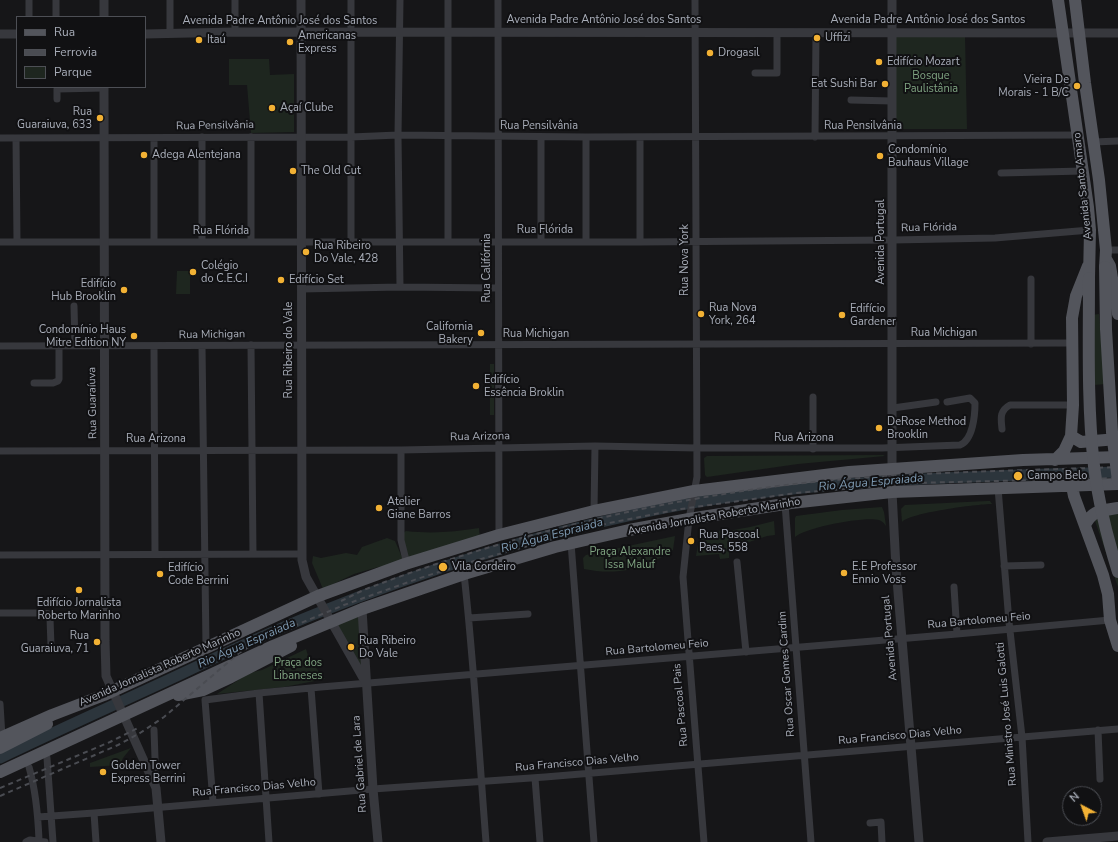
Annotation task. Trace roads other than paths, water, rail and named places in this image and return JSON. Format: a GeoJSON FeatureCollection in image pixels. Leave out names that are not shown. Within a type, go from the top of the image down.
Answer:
{"type":"FeatureCollection","features":[{"type":"Feature","properties":{"kind":"main road","name":"Avenida Santo Amaro"},"geometry":{"type":"LineString","coordinates":[[1055,460],[1064,451],[1071,436],[1073,405],[1072,344],[1074,308],[1079,286],[1089,262],[1090,230],[1078,135],[1058,0]]}},
{"type":"Feature","properties":{"kind":"main road","name":"Avenida Santo Amaro"},"geometry":{"type":"LineString","coordinates":[[1075,0],[1110,266],[1118,314]]}},
{"type":"Feature","properties":{"kind":"main road"},"geometry":{"type":"LineString","coordinates":[[1109,256],[1106,329],[1112,432],[1118,481]]}},
{"type":"Feature","properties":{"kind":"main road"},"geometry":{"type":"LineString","coordinates":[[1089,262],[1090,412],[1094,467],[1104,518],[1118,572]]}},
{"type":"Feature","properties":{"kind":"main road"},"geometry":{"type":"LineString","coordinates":[[1071,436],[1081,442],[1118,439]]}},
{"type":"Feature","properties":{"kind":"main road","name":"Avenida Jornalista Roberto Marinho"},"geometry":{"type":"LineString","coordinates":[[0,741],[52,715],[114,694],[206,647],[407,564],[499,535],[594,511],[802,477],[1023,460],[1118,457]]}},
{"type":"Feature","properties":{"kind":"main road","name":"Avenida Jornalista Roberto Marinho"},"geometry":{"type":"LineString","coordinates":[[46,755],[74,737],[122,712],[158,700],[330,618],[362,609],[464,574],[571,543],[689,516],[892,490],[1118,484]]}},
{"type":"Feature","properties":{"kind":"main road"},"geometry":{"type":"LineString","coordinates":[[1072,486],[1074,496],[1103,575],[1108,594],[1110,620],[1118,646]]}},
{"type":"Feature","properties":{"kind":"main road"},"geometry":{"type":"LineString","coordinates":[[1085,525],[1088,518],[1093,513],[1118,508]]}},
{"type":"Feature","properties":{"kind":"main road"},"geometry":{"type":"LineString","coordinates":[[0,741],[32,733],[93,700]]}},
{"type":"Feature","properties":{"kind":"main road"},"geometry":{"type":"LineString","coordinates":[[0,780],[29,767],[46,755]]}},
{"type":"Feature","properties":{"kind":"main road"},"geometry":{"type":"LineString","coordinates":[[0,772],[46,755]]}},
{"type":"Feature","properties":{"kind":"street"},"geometry":{"type":"LineString","coordinates":[[29,0],[29,16]]}},
{"type":"Feature","properties":{"kind":"street"},"geometry":{"type":"LineString","coordinates":[[56,0],[56,16]]}},
{"type":"Feature","properties":{"kind":"street"},"geometry":{"type":"LineString","coordinates":[[104,0],[104,16]]}},
{"type":"Feature","properties":{"kind":"street"},"geometry":{"type":"LineString","coordinates":[[170,0],[170,34]]}},
{"type":"Feature","properties":{"kind":"street"},"geometry":{"type":"LineString","coordinates":[[235,0],[235,32]]}},
{"type":"Feature","properties":{"kind":"street","name":"Rua Ribeiro do Vale"},"geometry":{"type":"LineString","coordinates":[[301,0],[302,554],[303,567],[306,577],[330,618]]}},
{"type":"Feature","properties":{"kind":"street"},"geometry":{"type":"LineString","coordinates":[[351,0],[351,241]]}},
{"type":"Feature","properties":{"kind":"street"},"geometry":{"type":"LineString","coordinates":[[400,0],[398,135],[400,287]]}},
{"type":"Feature","properties":{"kind":"street"},"geometry":{"type":"LineString","coordinates":[[448,0],[448,241]]}},
{"type":"Feature","properties":{"kind":"street","name":"Rua Califórnia"},"geometry":{"type":"LineString","coordinates":[[498,0],[499,535]]}},
{"type":"Feature","properties":{"kind":"street","name":"Rua Nova York"},"geometry":{"type":"LineString","coordinates":[[689,516],[697,477],[695,0]]}},
{"type":"Feature","properties":{"kind":"street","name":"Avenida Portugal"},"geometry":{"type":"LineString","coordinates":[[892,0],[892,490],[902,639],[919,842]]}},
{"type":"Feature","properties":{"kind":"street","name":"Avenida Padre Antônio José dos Santos"},"geometry":{"type":"LineString","coordinates":[[146,34],[235,32],[1118,33]]}},
{"type":"Feature","properties":{"kind":"street"},"geometry":{"type":"LineString","coordinates":[[756,74],[778,73],[777,33]]}},
{"type":"Feature","properties":{"kind":"street"},"geometry":{"type":"LineString","coordinates":[[815,137],[816,33]]}},
{"type":"Feature","properties":{"kind":"street"},"geometry":{"type":"LineString","coordinates":[[0,34],[16,34]]}},
{"type":"Feature","properties":{"kind":"street"},"geometry":{"type":"LineString","coordinates":[[57,99],[57,89],[104,88]]}},
{"type":"Feature","properties":{"kind":"street","name":"Rua Guaraíuva"},"geometry":{"type":"LineString","coordinates":[[104,88],[106,676],[156,788],[161,842]]}},
{"type":"Feature","properties":{"kind":"street"},"geometry":{"type":"LineString","coordinates":[[851,100],[892,101]]}},
{"type":"Feature","properties":{"kind":"street","name":"Rua Pensilvânia"},"geometry":{"type":"LineString","coordinates":[[0,138],[351,137],[398,135],[448,137],[892,137],[1078,135]]}},
{"type":"Feature","properties":{"kind":"street"},"geometry":{"type":"LineString","coordinates":[[202,137],[202,242]]}},
{"type":"Feature","properties":{"kind":"street"},"geometry":{"type":"LineString","coordinates":[[251,137],[251,241]]}},
{"type":"Feature","properties":{"kind":"street"},"geometry":{"type":"LineString","coordinates":[[541,137],[541,241]]}},
{"type":"Feature","properties":{"kind":"street"},"geometry":{"type":"LineString","coordinates":[[586,137],[586,241]]}},
{"type":"Feature","properties":{"kind":"street"},"geometry":{"type":"LineString","coordinates":[[640,137],[640,242]]}},
{"type":"Feature","properties":{"kind":"street"},"geometry":{"type":"LineString","coordinates":[[16,138],[17,242]]}},
{"type":"Feature","properties":{"kind":"street"},"geometry":{"type":"LineString","coordinates":[[154,138],[154,242]]}},
{"type":"Feature","properties":{"kind":"street"},"geometry":{"type":"LineString","coordinates":[[1094,142],[1118,141]]}},
{"type":"Feature","properties":{"kind":"street"},"geometry":{"type":"LineString","coordinates":[[1001,173],[1083,171]]}},
{"type":"Feature","properties":{"kind":"street","name":"Rua Flórida"},"geometry":{"type":"LineString","coordinates":[[0,242],[640,242],[892,240],[995,238],[1090,230]]}},
{"type":"Feature","properties":{"kind":"street"},"geometry":{"type":"LineString","coordinates":[[1030,279],[1032,344]]}},
{"type":"Feature","properties":{"kind":"street"},"geometry":{"type":"LineString","coordinates":[[301,289],[400,287],[498,288]]}},
{"type":"Feature","properties":{"kind":"street"},"geometry":{"type":"LineString","coordinates":[[74,306],[75,346]]}},
{"type":"Feature","properties":{"kind":"street","name":"Rua Michigan"},"geometry":{"type":"LineString","coordinates":[[0,346],[1072,344]]}},
{"type":"Feature","properties":{"kind":"street"},"geometry":{"type":"LineString","coordinates":[[251,345],[252,554]]}},
{"type":"Feature","properties":{"kind":"street"},"geometry":{"type":"LineString","coordinates":[[34,383],[53,383],[60,379],[59,346]]}},
{"type":"Feature","properties":{"kind":"street"},"geometry":{"type":"LineString","coordinates":[[154,346],[155,554]]}},
{"type":"Feature","properties":{"kind":"street"},"geometry":{"type":"LineString","coordinates":[[202,346],[206,647]]}},
{"type":"Feature","properties":{"kind":"street"},"geometry":{"type":"LineString","coordinates":[[813,397],[813,449]]}},
{"type":"Feature","properties":{"kind":"street","name":"Rua Arizona"},"geometry":{"type":"LineString","coordinates":[[0,450],[401,450],[595,446],[813,449],[960,445],[968,439],[973,420],[975,403],[970,398],[947,402]]}},
{"type":"Feature","properties":{"kind":"street"},"geometry":{"type":"LineString","coordinates":[[893,408],[936,402]]}},
{"type":"Feature","properties":{"kind":"street"},"geometry":{"type":"LineString","coordinates":[[1002,429],[1001,414],[1002,411],[1010,405],[1073,405]]}},
{"type":"Feature","properties":{"kind":"street"},"geometry":{"type":"LineString","coordinates":[[594,511],[595,446]]}},
{"type":"Feature","properties":{"kind":"street"},"geometry":{"type":"LineString","coordinates":[[401,450],[401,540],[407,564]]}},
{"type":"Feature","properties":{"kind":"street","name":"Rua Ministro José Luis Galotti"},"geometry":{"type":"LineString","coordinates":[[998,488],[1010,629],[1022,737],[1028,842]]}},
{"type":"Feature","properties":{"kind":"street","name":"Rua Oscar Gomes Cardim"},"geometry":{"type":"LineString","coordinates":[[785,504],[811,842]]}},
{"type":"Feature","properties":{"kind":"street","name":"Rua Pascoal Pais"},"geometry":{"type":"LineString","coordinates":[[689,516],[683,577],[688,656],[704,842]]}},
{"type":"Feature","properties":{"kind":"street"},"geometry":{"type":"LineString","coordinates":[[571,543],[594,842]]}},
{"type":"Feature","properties":{"kind":"street"},"geometry":{"type":"LineString","coordinates":[[0,555],[302,554]]}},
{"type":"Feature","properties":{"kind":"street"},"geometry":{"type":"LineString","coordinates":[[737,562],[746,652]]}},
{"type":"Feature","properties":{"kind":"street"},"geometry":{"type":"LineString","coordinates":[[1004,566],[1042,565]]}},
{"type":"Feature","properties":{"kind":"street"},"geometry":{"type":"LineString","coordinates":[[464,574],[474,675],[486,842]]}},
{"type":"Feature","properties":{"kind":"street"},"geometry":{"type":"LineString","coordinates":[[954,587],[957,634]]}},
{"type":"Feature","properties":{"kind":"street","name":"Rua Gabriel de Lara"},"geometry":{"type":"LineString","coordinates":[[362,609],[373,789],[378,842]]}},
{"type":"Feature","properties":{"kind":"street"},"geometry":{"type":"LineString","coordinates":[[0,613],[49,614],[50,646]]}},
{"type":"Feature","properties":{"kind":"street"},"geometry":{"type":"LineString","coordinates":[[469,618],[528,614]]}},
{"type":"Feature","properties":{"kind":"street","name":"Rua Gabriel de Lara"},"geometry":{"type":"LineString","coordinates":[[330,618],[366,683]]}},
{"type":"Feature","properties":{"kind":"street","name":"Rua Bartolomeu Feio"},"geometry":{"type":"LineString","coordinates":[[212,802],[205,700],[259,693],[366,683],[796,648],[1110,620]]}},
{"type":"Feature","properties":{"kind":"street"},"geometry":{"type":"LineString","coordinates":[[311,688],[319,794]]}},
{"type":"Feature","properties":{"kind":"street"},"geometry":{"type":"LineString","coordinates":[[259,693],[269,842]]}},
{"type":"Feature","properties":{"kind":"street"},"geometry":{"type":"LineString","coordinates":[[0,704],[0,741]]}},
{"type":"Feature","properties":{"kind":"street","name":"Rua Francisco Dias Velho"},"geometry":{"type":"LineString","coordinates":[[38,817],[373,789],[535,778],[1118,729]]}},
{"type":"Feature","properties":{"kind":"street"},"geometry":{"type":"LineString","coordinates":[[154,730],[156,788]]}},
{"type":"Feature","properties":{"kind":"street"},"geometry":{"type":"LineString","coordinates":[[1098,730],[1100,779]]}},
{"type":"Feature","properties":{"kind":"street"},"geometry":{"type":"LineString","coordinates":[[46,755],[53,842]]}},
{"type":"Feature","properties":{"kind":"street"},"geometry":{"type":"LineString","coordinates":[[26,842],[30,840],[42,841],[32,777],[29,767]]}},
{"type":"Feature","properties":{"kind":"street"},"geometry":{"type":"LineString","coordinates":[[535,778],[540,842]]}},
{"type":"Feature","properties":{"kind":"street"},"geometry":{"type":"LineString","coordinates":[[94,813],[96,842]]}},
{"type":"Feature","properties":{"kind":"street"},"geometry":{"type":"LineString","coordinates":[[870,823],[881,822],[882,842]]}},
{"type":"Feature","properties":{"kind":"street"},"geometry":{"type":"LineString","coordinates":[[1047,842],[1114,838]]}},
{"type":"Feature","properties":{"kind":"waterway","name":"Rio Água Espraiada"},"geometry":{"type":"LineString","coordinates":[[0,758],[158,684],[315,614],[437,569],[519,543],[561,532],[645,512],[703,501],[821,486],[940,478],[1118,472]]}},
{"type":"Feature","properties":{"kind":"railway"},"geometry":{"type":"LineString","coordinates":[[341,601],[361,591],[416,571],[503,543],[546,531],[635,510],[724,494],[822,481],[871,477],[1118,467]]}},
{"type":"Feature","properties":{"kind":"railway"},"geometry":{"type":"LineString","coordinates":[[0,796],[118,745],[140,733],[164,717],[239,653],[258,641],[344,605],[467,563],[609,523],[681,509],[796,493],[914,483],[1118,478]]}},
{"type":"Feature","properties":{"kind":"railway"},"geometry":{"type":"LineString","coordinates":[[0,788],[110,742],[138,728]]}},
{"type":"Feature","properties":{"kind":"place","name":"Uffizi"},"geometry":{"type":"Point","coordinates":[817,38]}},
{"type":"Feature","properties":{"kind":"place","name":"Itaú"},"geometry":{"type":"Point","coordinates":[199,40]}},
{"type":"Feature","properties":{"kind":"place","name":"Americanas Express"},"geometry":{"type":"Point","coordinates":[290,42]}},
{"type":"Feature","properties":{"kind":"place","name":"Drogasil"},"geometry":{"type":"Point","coordinates":[710,53]}},
{"type":"Feature","properties":{"kind":"place","name":"Edifício Mozart"},"geometry":{"type":"Point","coordinates":[879,62]}},
{"type":"Feature","properties":{"kind":"place","name":"Eat Sushi Bar"},"geometry":{"type":"Point","coordinates":[885,84]}},
{"type":"Feature","properties":{"kind":"place","name":"Vieira De Morais - 1 B/C"},"geometry":{"type":"Point","coordinates":[1077,86]}},
{"type":"Feature","properties":{"kind":"place","name":"Açaí Clube"},"geometry":{"type":"Point","coordinates":[272,108]}},
{"type":"Feature","properties":{"kind":"place","name":"Rua Guaraiuva, 633"},"geometry":{"type":"Point","coordinates":[100,118]}},
{"type":"Feature","properties":{"kind":"place","name":"Adega Alentejana"},"geometry":{"type":"Point","coordinates":[144,155]}},
{"type":"Feature","properties":{"kind":"place","name":"Condomínio Bauhaus Village"},"geometry":{"type":"Point","coordinates":[880,156]}},
{"type":"Feature","properties":{"kind":"place","name":"The Old Cut"},"geometry":{"type":"Point","coordinates":[293,171]}},
{"type":"Feature","properties":{"kind":"place","name":"Rua Ribeiro Do Vale, 428"},"geometry":{"type":"Point","coordinates":[306,252]}},
{"type":"Feature","properties":{"kind":"place","name":"Colégio do C.E.C.I"},"geometry":{"type":"Point","coordinates":[193,272]}},
{"type":"Feature","properties":{"kind":"place","name":"Edifício Set"},"geometry":{"type":"Point","coordinates":[281,280]}},
{"type":"Feature","properties":{"kind":"place","name":"Edifício Hub Brooklin"},"geometry":{"type":"Point","coordinates":[124,290]}},
{"type":"Feature","properties":{"kind":"place","name":"Rua Nova York, 264"},"geometry":{"type":"Point","coordinates":[701,314]}},
{"type":"Feature","properties":{"kind":"place","name":"Edifício Gardener"},"geometry":{"type":"Point","coordinates":[842,315]}},
{"type":"Feature","properties":{"kind":"place","name":"California Bakery"},"geometry":{"type":"Point","coordinates":[481,333]}},
{"type":"Feature","properties":{"kind":"place","name":"Condomínio Haus Mitre Edition NY"},"geometry":{"type":"Point","coordinates":[134,336]}},
{"type":"Feature","properties":{"kind":"place","name":"Edifício Essência Broklin"},"geometry":{"type":"Point","coordinates":[476,386]}},
{"type":"Feature","properties":{"kind":"place","name":"DeRose Method Brooklin"},"geometry":{"type":"Point","coordinates":[879,428]}},
{"type":"Feature","properties":{"kind":"place","name":"Campo Belo"},"geometry":{"type":"Point","coordinates":[1018,476]}},
{"type":"Feature","properties":{"kind":"place","name":"Atelier Giane Barros"},"geometry":{"type":"Point","coordinates":[379,508]}},
{"type":"Feature","properties":{"kind":"place","name":"Rua Pascoal Paes, 558"},"geometry":{"type":"Point","coordinates":[691,541]}},
{"type":"Feature","properties":{"kind":"place","name":"Vila Cordeiro"},"geometry":{"type":"Point","coordinates":[443,567]}},
{"type":"Feature","properties":{"kind":"place","name":"E.E Professor Ennio Voss"},"geometry":{"type":"Point","coordinates":[844,573]}},
{"type":"Feature","properties":{"kind":"place","name":"Edifício Code Berrini"},"geometry":{"type":"Point","coordinates":[160,574]}},
{"type":"Feature","properties":{"kind":"place","name":"Edifício Jornalista Roberto Marinho"},"geometry":{"type":"Point","coordinates":[79,590]}},
{"type":"Feature","properties":{"kind":"place","name":"Rua Guaraiuva, 71"},"geometry":{"type":"Point","coordinates":[97,642]}},
{"type":"Feature","properties":{"kind":"place","name":"Rua Ribeiro Do Vale"},"geometry":{"type":"Point","coordinates":[351,647]}},
{"type":"Feature","properties":{"kind":"place","name":"Golden Tower Express Berrini"},"geometry":{"type":"Point","coordinates":[103,772]}},
{"type":"Feature","properties":{"kind":"park label","name":"Bosque Paulistânia"},"geometry":{"type":"Point","coordinates":[931,82]}},
{"type":"Feature","properties":{"kind":"park label","name":"Praça Alexandre Issa Maluf"},"geometry":{"type":"Point","coordinates":[630,558]}},
{"type":"Feature","properties":{"kind":"park label","name":"Praça dos Libaneses"},"geometry":{"type":"Point","coordinates":[298,669]}}]}
